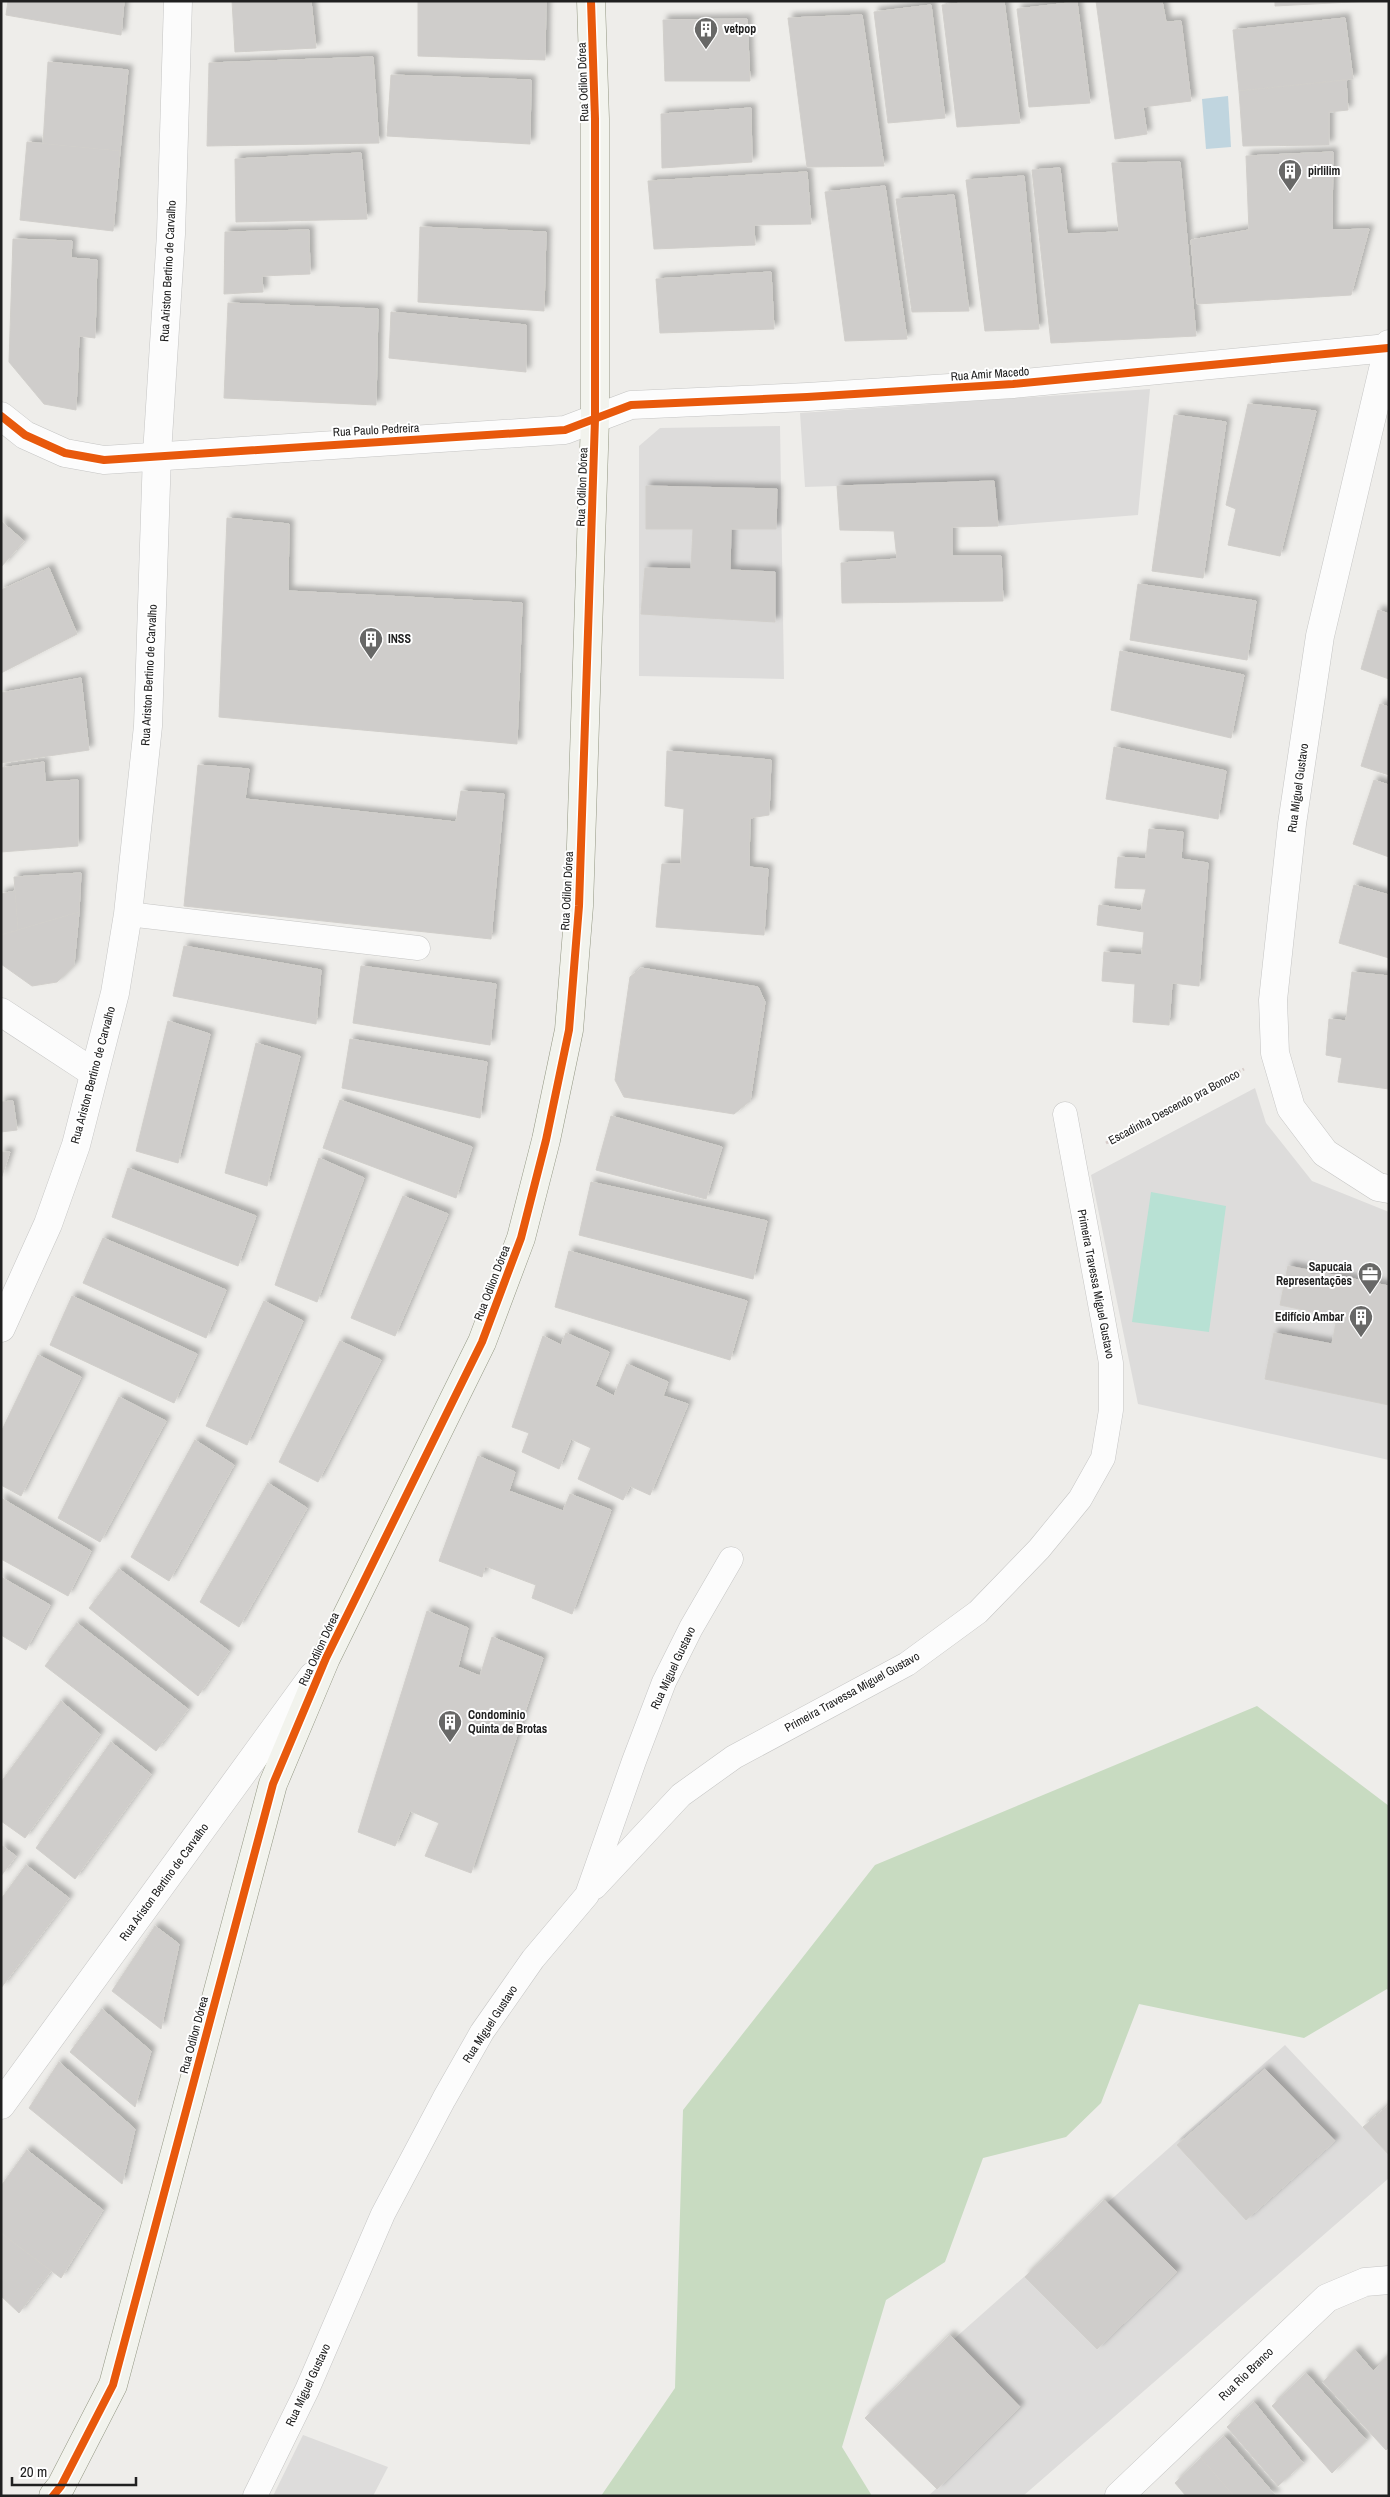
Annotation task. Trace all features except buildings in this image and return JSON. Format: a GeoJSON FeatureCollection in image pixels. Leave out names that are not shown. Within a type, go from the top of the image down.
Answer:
{"type":"FeatureCollection","features":[{"type":"Feature","properties":{"kind":"street","name":"Rua Ariston Bertino de Carvalho"},"geometry":{"type":"LineString","coordinates":[[1,1328],[48,1224],[76,1145],[115,993],[128,914],[148,726],[157,454],[171,234],[178,1]]}},
{"type":"Feature","properties":{"kind":"street","name":"Rua Odilon Dórea"},"geometry":{"type":"LineString","coordinates":[[52,2496],[61,2486],[113,2385],[273,1784],[326,1658],[482,1342],[521,1238],[546,1140],[568,1030],[579,906],[595,419],[595,119],[591,1]]}},
{"type":"Feature","properties":{"kind":"street","name":"Rua Amir Macedo"},"geometry":{"type":"LineString","coordinates":[[595,419],[630,405],[807,397],[1004,384],[1388,346]]}},
{"type":"Feature","properties":{"kind":"street","name":"Rua Miguel Gustavo"},"geometry":{"type":"LineString","coordinates":[[1388,346],[1320,636],[1292,824],[1273,1000],[1275,1053],[1292,1108],[1325,1153],[1378,1187],[1389,1189]]}},
{"type":"Feature","properties":{"kind":"street","name":"Rua Paulo Pedreira"},"geometry":{"type":"LineString","coordinates":[[1,416],[25,435],[65,453],[104,460],[157,454],[565,430],[595,419]]}},
{"type":"Feature","properties":{"kind":"street"},"geometry":{"type":"LineString","coordinates":[[1,1012],[94,1073]]}},
{"type":"Feature","properties":{"kind":"street","name":"Rua Ariston Bertino de Carvalho"},"geometry":{"type":"LineString","coordinates":[[1,2105],[326,1658]]}},
{"type":"Feature","properties":{"kind":"street","name":"Rua Rio Branco"},"geometry":{"type":"LineString","coordinates":[[1119,2496],[1327,2298],[1366,2282],[1389,2280]]}},
{"type":"Feature","properties":{"kind":"lane"},"geometry":{"type":"LineString","coordinates":[[128,914],[418,948]]}},
{"type":"Feature","properties":{"kind":"lane","name":"Primeira Travessa Miguel Gustavo"},"geometry":{"type":"LineString","coordinates":[[587,1895],[681,1795],[734,1757],[907,1664],[978,1612],[1039,1549],[1080,1499],[1103,1458],[1111,1410],[1111,1363],[1072,1161],[1065,1114]]}},
{"type":"Feature","properties":{"kind":"lane","name":"Rua Miguel Gustavo"},"geometry":{"type":"LineString","coordinates":[[255,2496],[307,2390],[383,2214],[444,2099],[482,2032],[528,1967],[587,1895],[664,1682],[691,1628],[731,1559]]}},
{"type":"Feature","properties":{"kind":"shaded area"},"geometry":{"type":"Polygon","coordinates":[[[1150,389],[1138,515],[998,526],[994,481],[805,487],[800,413],[1150,389]]]}},
{"type":"Feature","properties":{"kind":"shaded area"},"geometry":{"type":"Polygon","coordinates":[[[780,426],[784,679],[639,676],[639,446],[660,428],[780,426]]]}},
{"type":"Feature","properties":{"kind":"shaded area"},"geometry":{"type":"Polygon","coordinates":[[[1255,1088],[1266,1123],[1312,1181],[1389,1212],[1389,1460],[1138,1404],[1091,1175],[1255,1088]]]}},
{"type":"Feature","properties":{"kind":"shaded area"},"geometry":{"type":"Polygon","coordinates":[[[1285,2045],[1389,2155],[1389,2178],[1023,2496],[928,2496],[937,2488],[865,2418],[1285,2045]]]}},
{"type":"Feature","properties":{"kind":"shaded area"},"geometry":{"type":"Polygon","coordinates":[[[303,2435],[388,2467],[373,2496],[273,2496],[303,2435]]]}},
{"type":"Feature","properties":{"kind":"green space"},"geometry":{"type":"Polygon","coordinates":[[[1151,1192],[1226,1206],[1209,1332],[1132,1322],[1151,1192]]]}},
{"type":"Feature","properties":{"kind":"green space"},"geometry":{"type":"Polygon","coordinates":[[[1257,1706],[1389,1806],[1389,1991],[1387,1989],[1304,2038],[1139,2004],[1101,2103],[1066,2137],[983,2158],[945,2262],[886,2300],[842,2447],[872,2496],[601,2496],[675,2388],[683,2110],[875,1865],[1257,1706]]]}},
{"type":"Feature","properties":{"kind":"water"},"geometry":{"type":"Polygon","coordinates":[[[1228,96],[1231,147],[1206,149],[1202,99],[1228,96]]]}},
{"type":"Feature","properties":{"kind":"cycle path"},"geometry":{"type":"LineString","coordinates":[[53,2496],[61,2486],[113,2385],[273,1784],[326,1658],[482,1342],[521,1238],[546,1140],[569,1030],[579,906],[595,419],[595,119],[591,1]]}},
{"type":"Feature","properties":{"kind":"cycle path"},"geometry":{"type":"LineString","coordinates":[[1,416],[25,435],[65,453],[104,460],[565,430],[631,405],[807,397],[1013,384],[1388,348]]}},
{"type":"Feature","properties":{"kind":"place","name":"vetpop"},"geometry":{"type":"Point","coordinates":[706,50]}},
{"type":"Feature","properties":{"kind":"place","name":"pirlilim"},"geometry":{"type":"Point","coordinates":[1290,192]}},
{"type":"Feature","properties":{"kind":"place","name":"INSS"},"geometry":{"type":"Point","coordinates":[371,660]}},
{"type":"Feature","properties":{"kind":"place","name":"Sapucaia Representações"},"geometry":{"type":"Point","coordinates":[1370,1295]}},
{"type":"Feature","properties":{"kind":"place","name":"Edifício Ambar"},"geometry":{"type":"Point","coordinates":[1361,1338]}},
{"type":"Feature","properties":{"kind":"place","name":"Condominio Quinta de Brotas"},"geometry":{"type":"Point","coordinates":[450,1743]}}]}
